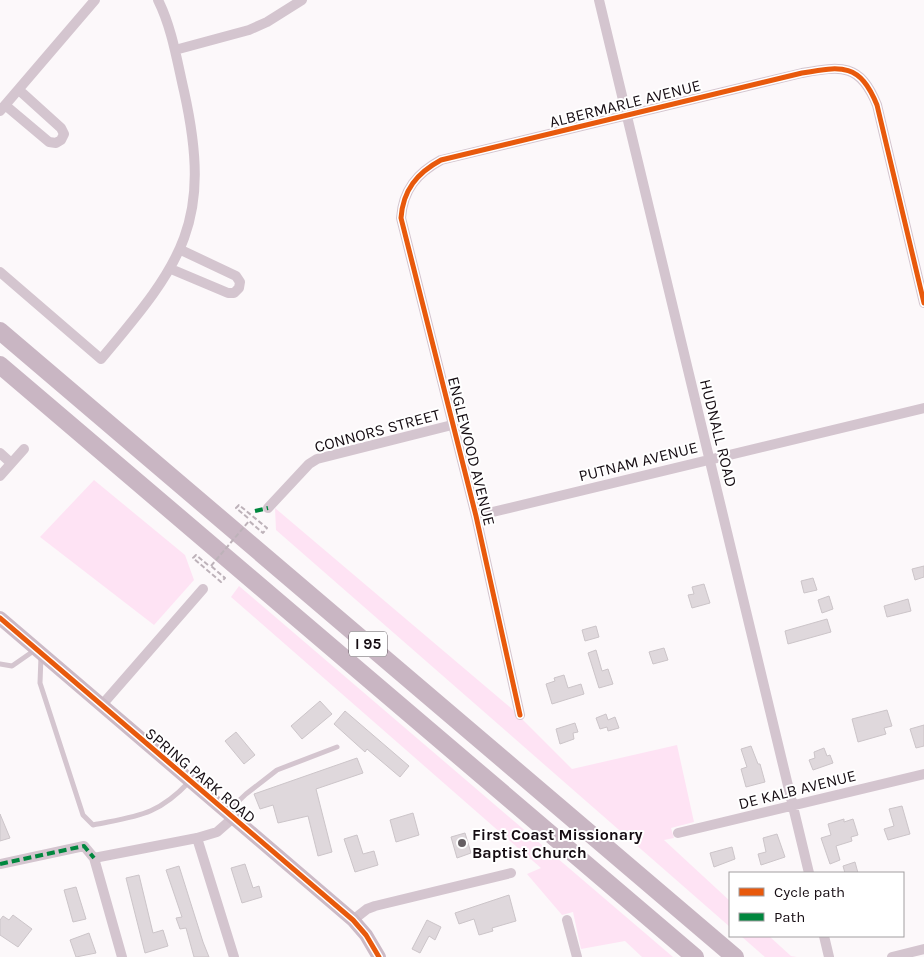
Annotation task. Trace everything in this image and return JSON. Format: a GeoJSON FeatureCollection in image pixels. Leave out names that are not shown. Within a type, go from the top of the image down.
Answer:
{"type":"FeatureCollection","features":[{"type":"Feature","properties":{"kind":"highway","name":"I 95"},"geometry":{"type":"LineString","coordinates":[[0,331],[735,957]]}},
{"type":"Feature","properties":{"kind":"highway","name":"I 95"},"geometry":{"type":"LineString","coordinates":[[0,365],[695,957]]}},
{"type":"Feature","properties":{"kind":"main road","name":"SPRING PARK ROAD"},"geometry":{"type":"LineString","coordinates":[[0,618],[189,782],[354,920],[366,935],[379,957]]}},
{"type":"Feature","properties":{"kind":"street"},"geometry":{"type":"LineString","coordinates":[[18,90],[61,128],[64,134],[61,140],[56,143],[50,142],[3,108],[18,90],[95,0]]}},
{"type":"Feature","properties":{"kind":"street"},"geometry":{"type":"LineString","coordinates":[[0,272],[101,358],[147,305],[171,269],[181,250],[192,211],[196,167],[191,124],[175,50],[158,0]]}},
{"type":"Feature","properties":{"kind":"street"},"geometry":{"type":"LineString","coordinates":[[175,50],[249,30],[267,22],[302,0]]}},
{"type":"Feature","properties":{"kind":"street","name":"HUDNALL ROAD"},"geometry":{"type":"LineString","coordinates":[[599,0],[809,872]]}},
{"type":"Feature","properties":{"kind":"street","name":"ALBERMARLE AVENUE"},"geometry":{"type":"LineString","coordinates":[[405,194],[418,175],[441,160],[802,73],[833,68],[854,72],[863,79],[877,105],[924,303]]}},
{"type":"Feature","properties":{"kind":"street","name":"ENGLEWOOD AVENUE"},"geometry":{"type":"LineString","coordinates":[[405,194],[401,218],[476,516],[520,716]]}},
{"type":"Feature","properties":{"kind":"street"},"geometry":{"type":"LineString","coordinates":[[171,269],[228,293],[234,293],[239,288],[240,282],[236,276],[181,250]]}},
{"type":"Feature","properties":{"kind":"street","name":"PUTNAM AVENUE"},"geometry":{"type":"LineString","coordinates":[[476,516],[924,408]]}},
{"type":"Feature","properties":{"kind":"street","name":"CONNORS STREET"},"geometry":{"type":"LineString","coordinates":[[268,508],[308,464],[317,459],[452,426]]}},
{"type":"Feature","properties":{"kind":"street"},"geometry":{"type":"LineString","coordinates":[[0,476],[24,449]]}},
{"type":"Feature","properties":{"kind":"street"},"geometry":{"type":"LineString","coordinates":[[0,453],[11,463]]}},
{"type":"Feature","properties":{"kind":"street"},"geometry":{"type":"LineString","coordinates":[[101,706],[203,589]]}},
{"type":"Feature","properties":{"kind":"street","name":"DE KALB AVENUE"},"geometry":{"type":"LineString","coordinates":[[678,833],[924,774]]}},
{"type":"Feature","properties":{"kind":"street"},"geometry":{"type":"LineString","coordinates":[[94,858],[197,838],[217,832],[230,815]]}},
{"type":"Feature","properties":{"kind":"street"},"geometry":{"type":"LineString","coordinates":[[197,838],[234,957]]}},
{"type":"Feature","properties":{"kind":"street"},"geometry":{"type":"LineString","coordinates":[[0,864],[84,846],[94,858],[122,957]]}},
{"type":"Feature","properties":{"kind":"street"},"geometry":{"type":"LineString","coordinates":[[354,920],[367,909],[375,906],[511,873]]}},
{"type":"Feature","properties":{"kind":"street"},"geometry":{"type":"LineString","coordinates":[[567,920],[577,957]]}},
{"type":"Feature","properties":{"kind":"street"},"geometry":{"type":"LineString","coordinates":[[824,937],[829,957]]}},
{"type":"Feature","properties":{"kind":"street"},"geometry":{"type":"LineString","coordinates":[[892,957],[924,949]]}},
{"type":"Feature","properties":{"kind":"lane"},"geometry":{"type":"LineString","coordinates":[[0,664],[12,666],[39,651],[40,683],[83,815],[93,825],[142,815],[159,808],[173,799],[189,782]]}},
{"type":"Feature","properties":{"kind":"lane"},"geometry":{"type":"LineString","coordinates":[[230,815],[246,794],[276,770],[337,747]]}},
{"type":"Feature","properties":{"kind":"path"},"geometry":{"type":"LineString","coordinates":[[239,505],[267,528],[263,533],[249,519],[236,508],[239,505]]}},
{"type":"Feature","properties":{"kind":"path"},"geometry":{"type":"LineString","coordinates":[[210,566],[249,519]]}},
{"type":"Feature","properties":{"kind":"path"},"geometry":{"type":"LineString","coordinates":[[196,554],[210,566],[224,578],[221,582],[193,558],[196,554]]}},
{"type":"Feature","properties":{"kind":"shaded area"},"geometry":{"type":"Polygon","coordinates":[[[94,480],[185,555],[194,580],[154,625],[40,537],[94,480]]]}},
{"type":"Feature","properties":{"kind":"shaded area"},"geometry":{"type":"Polygon","coordinates":[[[275,508],[511,708],[572,769],[677,745],[694,822],[671,828],[674,838],[664,840],[729,900],[729,926],[276,530],[275,508]]]}},
{"type":"Feature","properties":{"kind":"shaded area"},"geometry":{"type":"Polygon","coordinates":[[[239,586],[673,957],[642,957],[625,941],[581,949],[573,912],[562,915],[527,874],[541,868],[231,597],[239,586]]]}},
{"type":"Feature","properties":{"kind":"shaded area"},"geometry":{"type":"Polygon","coordinates":[[[742,937],[770,937],[791,956],[797,957],[765,957],[742,937]]]}},
{"type":"Feature","properties":{"kind":"building"},"geometry":{"type":"Polygon","coordinates":[[[924,566],[924,577],[915,580],[912,569],[924,566]]]}},
{"type":"Feature","properties":{"kind":"building"},"geometry":{"type":"Polygon","coordinates":[[[813,578],[817,590],[804,593],[801,581],[813,578]]]}},
{"type":"Feature","properties":{"kind":"building"},"geometry":{"type":"Polygon","coordinates":[[[704,584],[710,603],[692,608],[688,595],[694,594],[692,587],[704,584]]]}},
{"type":"Feature","properties":{"kind":"building"},"geometry":{"type":"Polygon","coordinates":[[[829,596],[833,609],[822,613],[818,600],[829,596]]]}},
{"type":"Feature","properties":{"kind":"building"},"geometry":{"type":"Polygon","coordinates":[[[908,599],[911,611],[887,617],[884,606],[908,599]]]}},
{"type":"Feature","properties":{"kind":"building"},"geometry":{"type":"Polygon","coordinates":[[[827,619],[831,632],[788,644],[785,631],[827,619]]]}},
{"type":"Feature","properties":{"kind":"building"},"geometry":{"type":"Polygon","coordinates":[[[596,626],[599,637],[585,641],[582,630],[596,626]]]}},
{"type":"Feature","properties":{"kind":"building"},"geometry":{"type":"Polygon","coordinates":[[[664,648],[668,660],[653,664],[649,652],[664,648]]]}},
{"type":"Feature","properties":{"kind":"building"},"geometry":{"type":"Polygon","coordinates":[[[596,650],[602,671],[608,669],[613,684],[599,688],[588,653],[596,650]]]}},
{"type":"Feature","properties":{"kind":"building"},"geometry":{"type":"Polygon","coordinates":[[[564,675],[568,688],[581,684],[584,694],[552,704],[546,684],[555,681],[554,678],[564,675]]]}},
{"type":"Feature","properties":{"kind":"building"},"geometry":{"type":"Polygon","coordinates":[[[320,701],[332,714],[302,739],[291,726],[320,701]]]}},
{"type":"Feature","properties":{"kind":"building"},"geometry":{"type":"Polygon","coordinates":[[[887,710],[892,726],[884,728],[886,734],[858,742],[852,719],[887,710]]]}},
{"type":"Feature","properties":{"kind":"building"},"geometry":{"type":"Polygon","coordinates":[[[345,711],[409,766],[400,777],[367,749],[365,752],[334,724],[345,711]]]}},
{"type":"Feature","properties":{"kind":"building"},"geometry":{"type":"Polygon","coordinates":[[[606,714],[608,720],[615,717],[619,728],[608,731],[607,727],[600,729],[596,718],[606,714]]]}},
{"type":"Feature","properties":{"kind":"building"},"geometry":{"type":"Polygon","coordinates":[[[575,723],[578,732],[573,733],[574,739],[560,744],[556,729],[575,723]]]}},
{"type":"Feature","properties":{"kind":"building"},"geometry":{"type":"Polygon","coordinates":[[[924,725],[924,746],[916,748],[910,729],[924,725]]]}},
{"type":"Feature","properties":{"kind":"building"},"geometry":{"type":"Polygon","coordinates":[[[236,732],[255,755],[244,764],[225,741],[236,732]]]}},
{"type":"Feature","properties":{"kind":"building"},"geometry":{"type":"Polygon","coordinates":[[[751,746],[758,764],[760,764],[765,782],[746,787],[741,769],[747,767],[741,749],[751,746]]]}},
{"type":"Feature","properties":{"kind":"building"},"geometry":{"type":"Polygon","coordinates":[[[824,748],[827,756],[830,755],[833,763],[813,770],[809,760],[815,758],[814,752],[824,748]]]}},
{"type":"Feature","properties":{"kind":"building"},"geometry":{"type":"Polygon","coordinates":[[[357,758],[363,773],[316,789],[332,852],[318,856],[308,816],[278,823],[273,805],[260,809],[254,794],[357,758]]]}},
{"type":"Feature","properties":{"kind":"building"},"geometry":{"type":"Polygon","coordinates":[[[902,806],[910,834],[888,840],[884,829],[894,826],[889,809],[902,806]]]}},
{"type":"Feature","properties":{"kind":"building"},"geometry":{"type":"Polygon","coordinates":[[[413,813],[419,835],[396,842],[390,820],[413,813]]]}},
{"type":"Feature","properties":{"kind":"building"},"geometry":{"type":"Polygon","coordinates":[[[0,814],[10,838],[0,841],[0,814]]]}},
{"type":"Feature","properties":{"kind":"building"},"geometry":{"type":"Polygon","coordinates":[[[844,819],[844,822],[853,819],[858,835],[851,837],[852,841],[836,846],[840,860],[830,864],[821,838],[831,835],[828,824],[844,819]]]}},
{"type":"Feature","properties":{"kind":"building"},"geometry":{"type":"Polygon","coordinates":[[[465,833],[471,853],[457,858],[451,837],[465,833]]]}},
{"type":"Feature","properties":{"kind":"building"},"geometry":{"type":"Polygon","coordinates":[[[777,834],[785,857],[761,865],[758,854],[766,852],[763,838],[777,834]]]}},
{"type":"Feature","properties":{"kind":"building"},"geometry":{"type":"Polygon","coordinates":[[[357,835],[363,854],[374,851],[378,865],[355,872],[344,839],[357,835]]]}},
{"type":"Feature","properties":{"kind":"building"},"geometry":{"type":"Polygon","coordinates":[[[732,847],[735,859],[714,867],[710,853],[732,847]]]}},
{"type":"Feature","properties":{"kind":"building"},"geometry":{"type":"Polygon","coordinates":[[[855,862],[858,872],[845,872],[843,866],[855,862]]]}},
{"type":"Feature","properties":{"kind":"building"},"geometry":{"type":"Polygon","coordinates":[[[245,864],[253,888],[259,886],[262,897],[242,903],[231,868],[245,864]]]}},
{"type":"Feature","properties":{"kind":"building"},"geometry":{"type":"Polygon","coordinates":[[[179,866],[209,957],[194,957],[186,928],[180,929],[176,918],[182,917],[166,870],[179,866]]]}},
{"type":"Feature","properties":{"kind":"building"},"geometry":{"type":"Polygon","coordinates":[[[139,875],[153,933],[163,930],[168,946],[145,953],[126,878],[139,875]]]}},
{"type":"Feature","properties":{"kind":"building"},"geometry":{"type":"Polygon","coordinates":[[[76,887],[86,919],[73,922],[64,890],[76,887]]]}},
{"type":"Feature","properties":{"kind":"building"},"geometry":{"type":"Polygon","coordinates":[[[509,895],[516,921],[492,928],[493,931],[479,935],[474,919],[459,924],[455,913],[509,895]]]}},
{"type":"Feature","properties":{"kind":"building"},"geometry":{"type":"Polygon","coordinates":[[[13,915],[32,929],[18,947],[0,935],[0,920],[3,916],[9,920],[13,915]]]}},
{"type":"Feature","properties":{"kind":"building"},"geometry":{"type":"Polygon","coordinates":[[[427,920],[441,927],[435,940],[429,936],[420,953],[412,949],[427,920]]]}},
{"type":"Feature","properties":{"kind":"building"},"geometry":{"type":"Polygon","coordinates":[[[89,933],[96,953],[76,957],[70,940],[89,933]]]}},
{"type":"Feature","properties":{"kind":"marked path"},"geometry":{"type":"LineString","coordinates":[[255,511],[268,508]]}},
{"type":"Feature","properties":{"kind":"marked path"},"geometry":{"type":"LineString","coordinates":[[0,864],[84,846],[94,858]]}},
{"type":"Feature","properties":{"kind":"cycle path"},"geometry":{"type":"LineString","coordinates":[[520,715],[476,516],[401,218],[402,208],[408,191],[418,177],[441,160],[802,73],[828,69],[848,71],[864,81],[877,105],[924,303]]}},
{"type":"Feature","properties":{"kind":"cycle path"},"geometry":{"type":"LineString","coordinates":[[0,618],[353,920],[366,935],[379,957]]}},
{"type":"Feature","properties":{"kind":"place","name":"First Coast Missionary Baptist Church"},"geometry":{"type":"Point","coordinates":[462,843]}}]}
